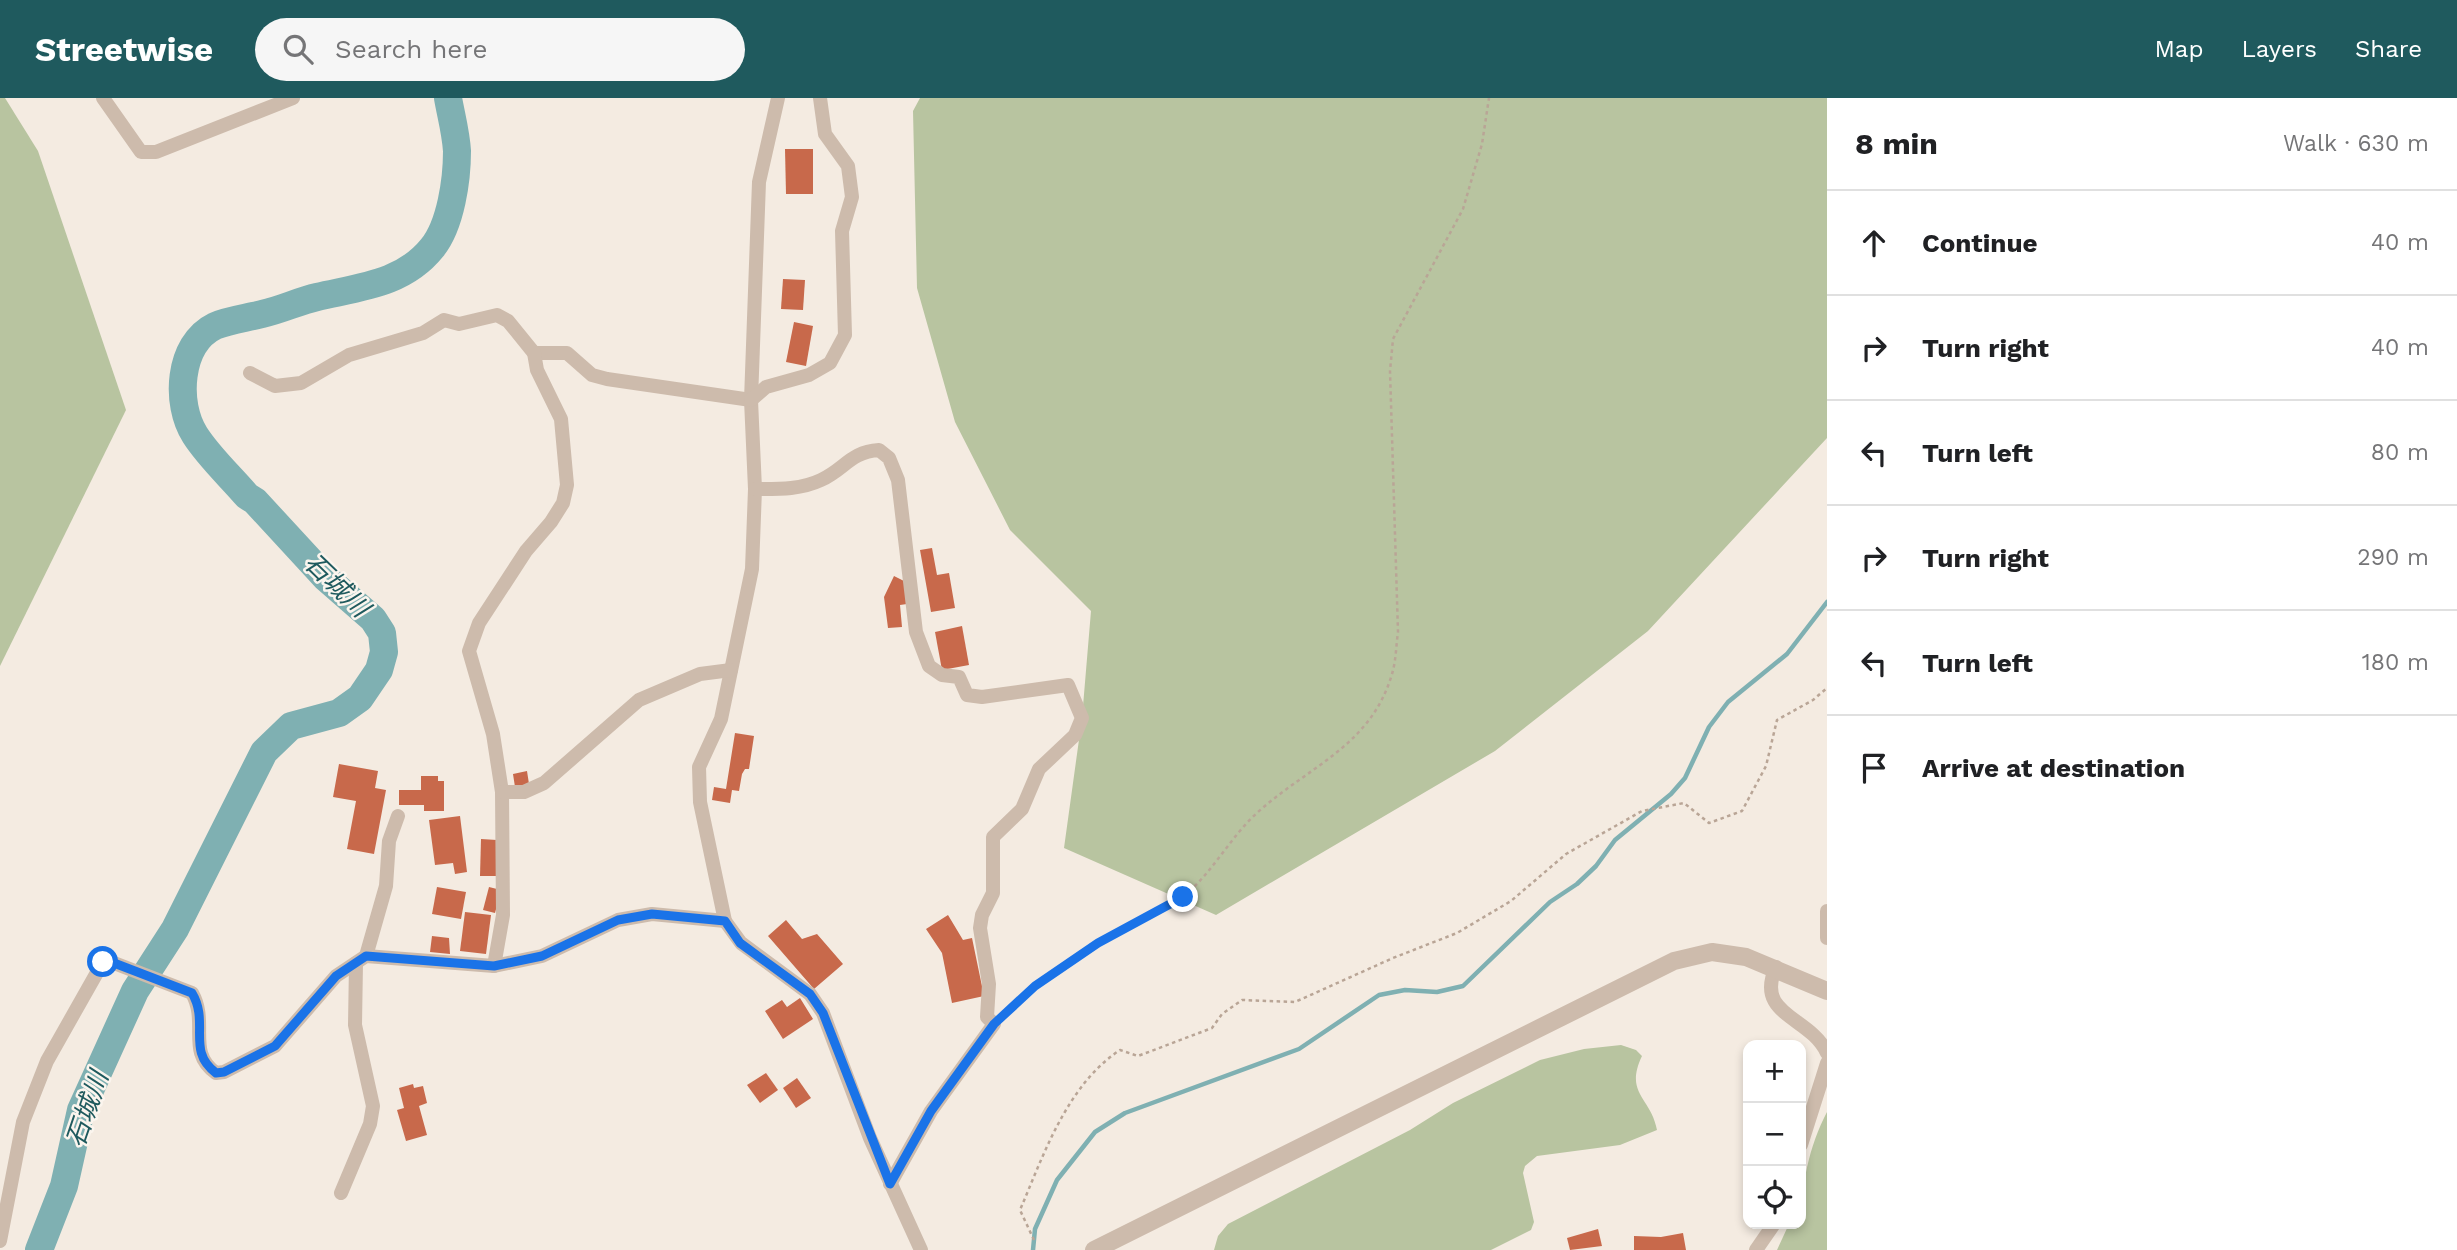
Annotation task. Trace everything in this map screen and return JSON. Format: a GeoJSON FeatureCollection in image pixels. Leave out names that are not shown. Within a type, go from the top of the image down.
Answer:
{"type":"FeatureCollection","features":[{"type":"Feature","properties":{"kind":"street"},"geometry":{"type":"LineString","coordinates":[[103,98],[141,152],[156,152],[293,98]]}},
{"type":"Feature","properties":{"kind":"street"},"geometry":{"type":"LineString","coordinates":[[778,98],[759,182],[751,400],[755,489],[752,569],[721,719],[699,767],[700,802],[725,921],[740,943],[810,994],[823,1013],[890,1184],[921,1250]]}},
{"type":"Feature","properties":{"kind":"street"},"geometry":{"type":"LineString","coordinates":[[534,353],[567,353],[592,375],[607,379],[751,400],[766,387],[809,375],[830,363],[845,335],[842,231],[852,197],[848,166],[825,134],[820,98]]}},
{"type":"Feature","properties":{"kind":"street"},"geometry":{"type":"LineString","coordinates":[[250,373],[275,386],[301,383],[349,355],[423,333],[444,320],[459,324],[496,315],[508,321],[534,353],[537,370],[561,419],[568,485],[563,503],[526,551],[479,623],[469,651],[493,734],[502,792],[503,915],[494,966]]}},
{"type":"Feature","properties":{"kind":"street"},"geometry":{"type":"LineString","coordinates":[[755,489],[797,488],[821,481],[861,451],[879,450],[889,458],[898,480],[916,632],[929,666],[942,675],[959,677],[967,695],[982,696],[1068,685],[1082,718],[1075,735],[1039,769],[1022,808],[993,837],[993,893],[982,915],[980,928],[989,984],[986,1017],[994,1024],[931,1111],[890,1184]]}},
{"type":"Feature","properties":{"kind":"street"},"geometry":{"type":"LineString","coordinates":[[502,792],[524,792],[544,783],[639,700],[700,674],[731,670]]}},
{"type":"Feature","properties":{"kind":"street"},"geometry":{"type":"LineString","coordinates":[[341,1193],[370,1124],[373,1106],[355,1026],[361,959],[386,886],[389,841],[398,816]]}},
{"type":"Feature","properties":{"kind":"street"},"geometry":{"type":"LineString","coordinates":[[1827,911],[1827,938]]}},
{"type":"Feature","properties":{"kind":"street"},"geometry":{"type":"LineString","coordinates":[[0,1241],[23,1122],[47,1061],[103,962],[114,963],[192,993],[199,1005],[202,1025],[198,1054],[205,1065],[216,1073],[224,1072],[275,1046],[336,976],[361,959],[494,966],[542,956],[618,920],[652,914],[725,921]]}},
{"type":"Feature","properties":{"kind":"street"},"geometry":{"type":"LineString","coordinates":[[1094,1250],[1674,961],[1712,952],[1746,957],[1776,967],[1827,991]]}},
{"type":"Feature","properties":{"kind":"street"},"geometry":{"type":"LineString","coordinates":[[1776,967],[1768,990],[1773,1001],[1822,1042],[1827,1054]]}},
{"type":"Feature","properties":{"kind":"street"},"geometry":{"type":"LineString","coordinates":[[1806,1129],[1827,1063]]}},
{"type":"Feature","properties":{"kind":"street"},"geometry":{"type":"LineString","coordinates":[[1756,1250],[1771,1229]]}},
{"type":"Feature","properties":{"kind":"path"},"geometry":{"type":"LineString","coordinates":[[994,1024],[1035,986],[1098,943],[1183,897],[1206,876],[1233,837],[1260,810],[1352,742],[1379,708],[1392,673],[1398,632],[1390,371],[1393,339],[1463,209],[1482,144],[1489,98]]}},
{"type":"Feature","properties":{"kind":"path"},"geometry":{"type":"LineString","coordinates":[[1034,1240],[1020,1210],[1071,1101],[1099,1063],[1120,1050],[1138,1056],[1212,1028],[1222,1014],[1242,1000],[1295,1002],[1457,933],[1511,901],[1566,854],[1642,811],[1684,803],[1709,823],[1742,811],[1766,766],[1777,720],[1813,700],[1827,688]]}},
{"type":"Feature","properties":{"kind":"green space"},"geometry":{"type":"Polygon","coordinates":[[[0,98],[5,98],[38,151],[126,410],[0,666],[0,98]]]}},
{"type":"Feature","properties":{"kind":"green space"},"geometry":{"type":"Polygon","coordinates":[[[920,98],[1827,98],[1827,438],[1648,631],[1495,751],[1216,915],[1064,848],[1082,718],[1091,611],[1010,530],[955,422],[917,288],[913,111],[920,98]]]}},
{"type":"Feature","properties":{"kind":"green space"},"geometry":{"type":"Polygon","coordinates":[[[1621,1045],[1636,1050],[1642,1056],[1637,1069],[1637,1087],[1657,1130],[1620,1145],[1537,1156],[1525,1166],[1523,1173],[1534,1222],[1531,1230],[1491,1250],[1214,1250],[1218,1236],[1228,1224],[1410,1130],[1453,1103],[1540,1060],[1584,1049],[1621,1045]]]}},
{"type":"Feature","properties":{"kind":"green space"},"geometry":{"type":"Polygon","coordinates":[[[1827,1112],[1827,1250],[1777,1250],[1787,1229],[1806,1229],[1806,1173],[1815,1138],[1827,1112]]]}},
{"type":"Feature","properties":{"kind":"building"},"geometry":{"type":"Polygon","coordinates":[[[785,149],[813,149],[813,194],[786,194],[785,149]]]}},
{"type":"Feature","properties":{"kind":"building"},"geometry":{"type":"Polygon","coordinates":[[[783,279],[805,280],[803,310],[781,309],[783,279]]]}},
{"type":"Feature","properties":{"kind":"building"},"geometry":{"type":"Polygon","coordinates":[[[794,322],[813,326],[806,366],[786,362],[794,322]]]}},
{"type":"Feature","properties":{"kind":"building"},"geometry":{"type":"Polygon","coordinates":[[[932,548],[937,575],[949,573],[955,608],[931,612],[920,550],[932,548]]]}},
{"type":"Feature","properties":{"kind":"building"},"geometry":{"type":"Polygon","coordinates":[[[894,576],[904,581],[907,604],[900,605],[902,627],[888,628],[884,597],[894,576]]]}},
{"type":"Feature","properties":{"kind":"building"},"geometry":{"type":"Polygon","coordinates":[[[962,626],[969,665],[942,670],[935,632],[962,626]]]}},
{"type":"Feature","properties":{"kind":"building"},"geometry":{"type":"Polygon","coordinates":[[[735,733],[754,736],[749,769],[745,769],[742,774],[739,791],[732,790],[730,803],[712,800],[714,787],[726,789],[735,733]]]}},
{"type":"Feature","properties":{"kind":"building"},"geometry":{"type":"Polygon","coordinates":[[[339,764],[378,771],[375,788],[386,790],[374,854],[347,849],[356,801],[333,797],[339,764]]]}},
{"type":"Feature","properties":{"kind":"building"},"geometry":{"type":"Polygon","coordinates":[[[527,771],[529,784],[515,787],[513,774],[527,771]]]}},
{"type":"Feature","properties":{"kind":"building"},"geometry":{"type":"Polygon","coordinates":[[[421,776],[438,776],[438,781],[444,781],[444,811],[424,811],[424,805],[399,805],[399,790],[421,790],[421,776]]]}},
{"type":"Feature","properties":{"kind":"building"},"geometry":{"type":"Polygon","coordinates":[[[460,816],[467,872],[455,874],[453,863],[435,865],[429,820],[460,816]]]}},
{"type":"Feature","properties":{"kind":"building"},"geometry":{"type":"Polygon","coordinates":[[[481,839],[497,840],[496,876],[480,876],[481,839]]]}},
{"type":"Feature","properties":{"kind":"building"},"geometry":{"type":"Polygon","coordinates":[[[437,887],[466,892],[461,919],[432,914],[437,887]]]}},
{"type":"Feature","properties":{"kind":"building"},"geometry":{"type":"Polygon","coordinates":[[[489,887],[501,890],[495,913],[483,910],[489,887]]]}},
{"type":"Feature","properties":{"kind":"building"},"geometry":{"type":"Polygon","coordinates":[[[465,912],[491,915],[486,954],[460,951],[465,912]]]}},
{"type":"Feature","properties":{"kind":"building"},"geometry":{"type":"Polygon","coordinates":[[[948,915],[963,940],[972,938],[984,996],[952,1003],[942,953],[926,929],[948,915]]]}},
{"type":"Feature","properties":{"kind":"building"},"geometry":{"type":"Polygon","coordinates":[[[786,920],[802,939],[817,934],[843,964],[814,989],[768,936],[786,920]]]}},
{"type":"Feature","properties":{"kind":"building"},"geometry":{"type":"Polygon","coordinates":[[[432,936],[449,938],[450,954],[430,952],[432,936]]]}},
{"type":"Feature","properties":{"kind":"building"},"geometry":{"type":"Polygon","coordinates":[[[800,998],[813,1019],[783,1039],[765,1011],[782,1000],[787,1007],[800,998]]]}},
{"type":"Feature","properties":{"kind":"building"},"geometry":{"type":"Polygon","coordinates":[[[766,1073],[778,1090],[760,1103],[747,1085],[766,1073]]]}},
{"type":"Feature","properties":{"kind":"building"},"geometry":{"type":"Polygon","coordinates":[[[797,1078],[811,1098],[796,1108],[783,1088],[797,1078]]]}},
{"type":"Feature","properties":{"kind":"building"},"geometry":{"type":"Polygon","coordinates":[[[413,1084],[414,1088],[423,1086],[427,1103],[419,1106],[427,1135],[406,1141],[397,1110],[404,1108],[399,1088],[413,1084]]]}},
{"type":"Feature","properties":{"kind":"building"},"geometry":{"type":"Polygon","coordinates":[[[1598,1229],[1602,1246],[1570,1250],[1567,1238],[1598,1229]]]}},
{"type":"Feature","properties":{"kind":"building"},"geometry":{"type":"Polygon","coordinates":[[[1683,1233],[1686,1250],[1634,1250],[1634,1236],[1661,1237],[1683,1233]]]}},
{"type":"Feature","properties":{"kind":"waterway","name":"石城川"},"geometry":{"type":"LineString","coordinates":[[39,1250],[64,1186],[81,1110],[135,991],[175,929],[264,752],[291,726],[339,713],[360,698],[379,670],[384,652],[382,633],[373,619],[326,578],[213,459],[195,435],[184,407],[187,360],[193,346],[215,326],[394,277],[420,260],[432,248],[448,215],[456,175],[455,131],[448,98]]}},
{"type":"Feature","properties":{"kind":"waterway"},"geometry":{"type":"LineString","coordinates":[[1033,1250],[1035,1229],[1057,1180],[1095,1132],[1125,1113],[1299,1049],[1379,995],[1405,990],[1437,992],[1463,986],[1550,902],[1577,884],[1596,866],[1615,840],[1671,794],[1685,778],[1709,727],[1728,702],[1787,654],[1827,602]]}},
{"type":"Feature","properties":{"kind":"route"},"geometry":{"type":"LineString","coordinates":[[103,962],[114,963],[192,993],[199,1005],[202,1025],[198,1054],[205,1065],[216,1073],[224,1072],[275,1046],[336,976],[366,956],[494,966],[542,956],[618,920],[652,914],[725,921],[740,943],[773,970],[810,994],[823,1013],[890,1184],[931,1111],[994,1024],[1035,986],[1098,943],[1183,897]]}}]}
